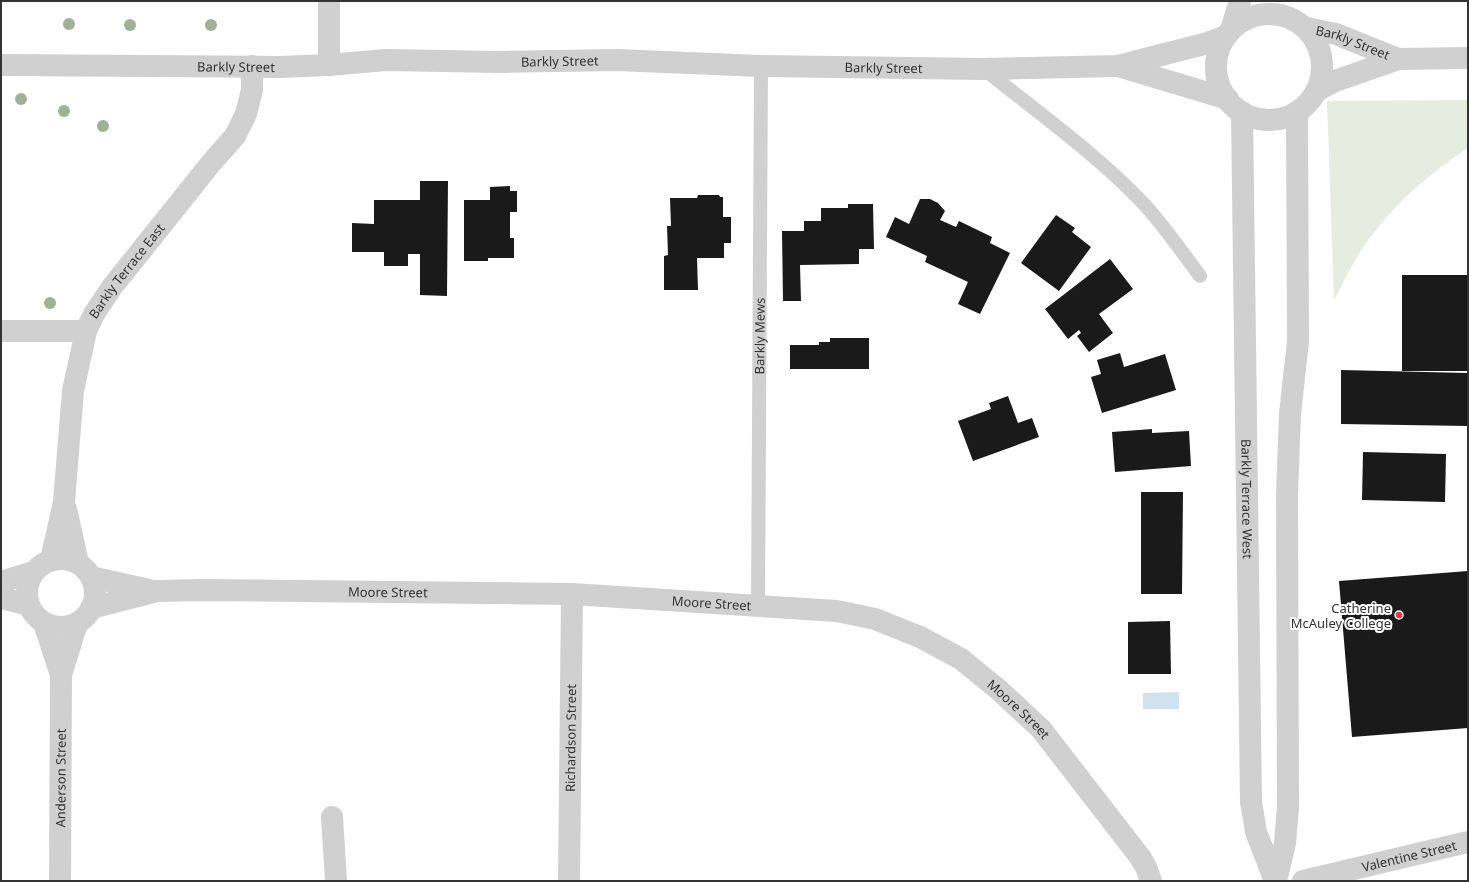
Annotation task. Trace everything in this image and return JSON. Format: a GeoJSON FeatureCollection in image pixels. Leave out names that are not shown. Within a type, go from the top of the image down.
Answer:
{"type":"FeatureCollection","features":[{"type":"Feature","properties":{"kind":"street"},"geometry":{"type":"LineString","coordinates":[[329,1],[329,65]]}},
{"type":"Feature","properties":{"kind":"street"},"geometry":{"type":"LineString","coordinates":[[1228,33],[1244,20],[1259,15],[1276,14],[1294,16],[1316,42],[1322,58],[1322,75],[1316,91],[1308,103],[1297,112],[1284,117],[1270,120],[1256,118],[1235,106],[1220,84],[1216,68],[1218,52],[1228,33],[1240,1]]}},
{"type":"Feature","properties":{"kind":"street","name":"Barkly Street"},"geometry":{"type":"LineString","coordinates":[[1294,16],[1398,59]]}},
{"type":"Feature","properties":{"kind":"street","name":"Barkly Street"},"geometry":{"type":"LineString","coordinates":[[1,65],[252,66],[329,65],[386,60],[500,62],[617,60],[761,66],[984,69],[1118,66],[1204,44],[1228,33]]}},
{"type":"Feature","properties":{"kind":"street","name":"Barkly Street"},"geometry":{"type":"LineString","coordinates":[[1316,91],[1335,81],[1398,59],[1468,58]]}},
{"type":"Feature","properties":{"kind":"street","name":"Barkly Terrace East"},"geometry":{"type":"LineString","coordinates":[[42,566],[64,502],[74,391],[86,331],[94,314],[112,287],[234,136],[246,114],[252,90],[252,66]]}},
{"type":"Feature","properties":{"kind":"street","name":"Barkly Street"},"geometry":{"type":"LineString","coordinates":[[1118,66],[1235,106]]}},
{"type":"Feature","properties":{"kind":"street","name":"Barkly Terrace West"},"geometry":{"type":"LineString","coordinates":[[1235,106],[1251,802],[1256,832],[1276,881]]}},
{"type":"Feature","properties":{"kind":"street","name":"Barkly Terrace West"},"geometry":{"type":"LineString","coordinates":[[1276,881],[1285,843],[1288,807],[1287,494],[1290,414],[1298,341],[1297,112]]}},
{"type":"Feature","properties":{"kind":"street"},"geometry":{"type":"LineString","coordinates":[[1,331],[86,331]]}},
{"type":"Feature","properties":{"kind":"street","name":"Barkly Terrace East"},"geometry":{"type":"LineString","coordinates":[[64,502],[84,570]]}},
{"type":"Feature","properties":{"kind":"street"},"geometry":{"type":"LineString","coordinates":[[1,582],[42,566],[64,559],[84,570],[94,582],[95,596],[84,616],[66,626],[55,626],[44,623],[33,613],[26,597],[27,588],[29,580],[42,566]]}},
{"type":"Feature","properties":{"kind":"street","name":"Moore Street"},"geometry":{"type":"LineString","coordinates":[[84,570],[158,591],[205,590],[572,594],[837,611],[875,619],[920,637],[961,659],[999,690],[1041,729],[1140,857],[1146,867],[1150,881]]}},
{"type":"Feature","properties":{"kind":"street","name":"Moore Street"},"geometry":{"type":"LineString","coordinates":[[84,616],[158,591]]}},
{"type":"Feature","properties":{"kind":"street","name":"Richardson Street"},"geometry":{"type":"LineString","coordinates":[[568,881],[572,594]]}},
{"type":"Feature","properties":{"kind":"street"},"geometry":{"type":"LineString","coordinates":[[1,598],[29,605]]}},
{"type":"Feature","properties":{"kind":"street","name":"Anderson Street"},"geometry":{"type":"LineString","coordinates":[[61,675],[84,616]]}},
{"type":"Feature","properties":{"kind":"street","name":"Anderson Street"},"geometry":{"type":"LineString","coordinates":[[44,623],[61,675],[60,881]]}},
{"type":"Feature","properties":{"kind":"street"},"geometry":{"type":"LineString","coordinates":[[332,817],[336,881]]}},
{"type":"Feature","properties":{"kind":"street","name":"Valentine Street"},"geometry":{"type":"LineString","coordinates":[[1303,881],[1468,842]]}},
{"type":"Feature","properties":{"kind":"lane","name":"Barkly Mews"},"geometry":{"type":"LineString","coordinates":[[758,606],[761,66]]}},
{"type":"Feature","properties":{"kind":"lane"},"geometry":{"type":"LineString","coordinates":[[984,69],[1093,157],[1122,183],[1155,216],[1200,276]]}},
{"type":"Feature","properties":{"kind":"shaded area"},"geometry":{"type":"Polygon","coordinates":[[[1468,100],[1468,148],[1414,189],[1379,225],[1350,269],[1334,300],[1327,101],[1468,100]]]}},
{"type":"Feature","properties":{"kind":"water"},"geometry":{"type":"Polygon","coordinates":[[[1179,692],[1179,709],[1143,709],[1143,693],[1179,692]]]}},
{"type":"Feature","properties":{"kind":"building"},"geometry":{"type":"Polygon","coordinates":[[[420,181],[448,181],[447,296],[420,295],[420,254],[408,254],[408,266],[384,266],[384,252],[352,252],[352,223],[374,224],[374,200],[420,200],[420,181]]]}},
{"type":"Feature","properties":{"kind":"building"},"geometry":{"type":"Polygon","coordinates":[[[510,186],[510,191],[517,191],[517,212],[510,212],[510,238],[514,238],[514,258],[488,258],[488,261],[464,261],[464,200],[490,200],[490,187],[510,186]]]}},
{"type":"Feature","properties":{"kind":"building"},"geometry":{"type":"Polygon","coordinates":[[[698,195],[719,195],[720,197],[723,197],[723,217],[731,217],[731,243],[724,243],[724,258],[697,258],[698,290],[664,290],[664,256],[668,255],[667,226],[671,226],[670,198],[697,198],[698,195]]]}},
{"type":"Feature","properties":{"kind":"building"},"geometry":{"type":"Polygon","coordinates":[[[920,199],[930,199],[938,203],[945,211],[940,220],[956,227],[959,221],[992,237],[990,243],[1010,253],[980,314],[958,304],[968,282],[925,262],[927,256],[886,237],[895,217],[909,224],[920,199]]]}},
{"type":"Feature","properties":{"kind":"building"},"geometry":{"type":"Polygon","coordinates":[[[848,204],[873,204],[874,249],[859,249],[859,264],[800,265],[801,301],[783,301],[782,231],[804,231],[804,221],[821,221],[821,208],[848,208],[848,204]]]}},
{"type":"Feature","properties":{"kind":"building"},"geometry":{"type":"Polygon","coordinates":[[[1056,215],[1075,228],[1072,232],[1091,247],[1059,291],[1021,263],[1056,215]]]}},
{"type":"Feature","properties":{"kind":"building"},"geometry":{"type":"Polygon","coordinates":[[[1110,259],[1133,289],[1099,314],[1113,333],[1089,352],[1077,336],[1081,333],[1079,330],[1068,339],[1045,309],[1110,259]]]}},
{"type":"Feature","properties":{"kind":"building"},"geometry":{"type":"Polygon","coordinates":[[[1402,275],[1468,275],[1468,371],[1402,371],[1402,275]]]}},
{"type":"Feature","properties":{"kind":"building"},"geometry":{"type":"Polygon","coordinates":[[[830,338],[869,338],[869,369],[790,369],[790,345],[819,345],[819,342],[830,342],[830,338]]]}},
{"type":"Feature","properties":{"kind":"building"},"geometry":{"type":"Polygon","coordinates":[[[1120,353],[1124,367],[1165,354],[1176,390],[1102,413],[1091,377],[1101,374],[1097,360],[1120,353]]]}},
{"type":"Feature","properties":{"kind":"building"},"geometry":{"type":"Polygon","coordinates":[[[1341,370],[1468,373],[1468,426],[1341,424],[1341,370]]]}},
{"type":"Feature","properties":{"kind":"building"},"geometry":{"type":"Polygon","coordinates":[[[1008,396],[1018,423],[1032,418],[1039,437],[973,461],[958,421],[991,409],[989,403],[1008,396]]]}},
{"type":"Feature","properties":{"kind":"building"},"geometry":{"type":"Polygon","coordinates":[[[1152,429],[1152,433],[1189,431],[1191,466],[1115,472],[1112,432],[1152,429]]]}},
{"type":"Feature","properties":{"kind":"building"},"geometry":{"type":"Polygon","coordinates":[[[1363,452],[1446,454],[1445,502],[1362,500],[1363,452]]]}},
{"type":"Feature","properties":{"kind":"building"},"geometry":{"type":"Polygon","coordinates":[[[1141,492],[1183,492],[1182,594],[1141,594],[1141,492]]]}},
{"type":"Feature","properties":{"kind":"building"},"geometry":{"type":"Polygon","coordinates":[[[1468,571],[1468,728],[1352,737],[1339,581],[1468,571]]]}},
{"type":"Feature","properties":{"kind":"building"},"geometry":{"type":"Polygon","coordinates":[[[1170,621],[1171,674],[1128,674],[1128,622],[1170,621]]]}},
{"type":"Feature","properties":{"kind":"place","name":"Catherine McAuley College"},"geometry":{"type":"Point","coordinates":[1399,615]}}]}
